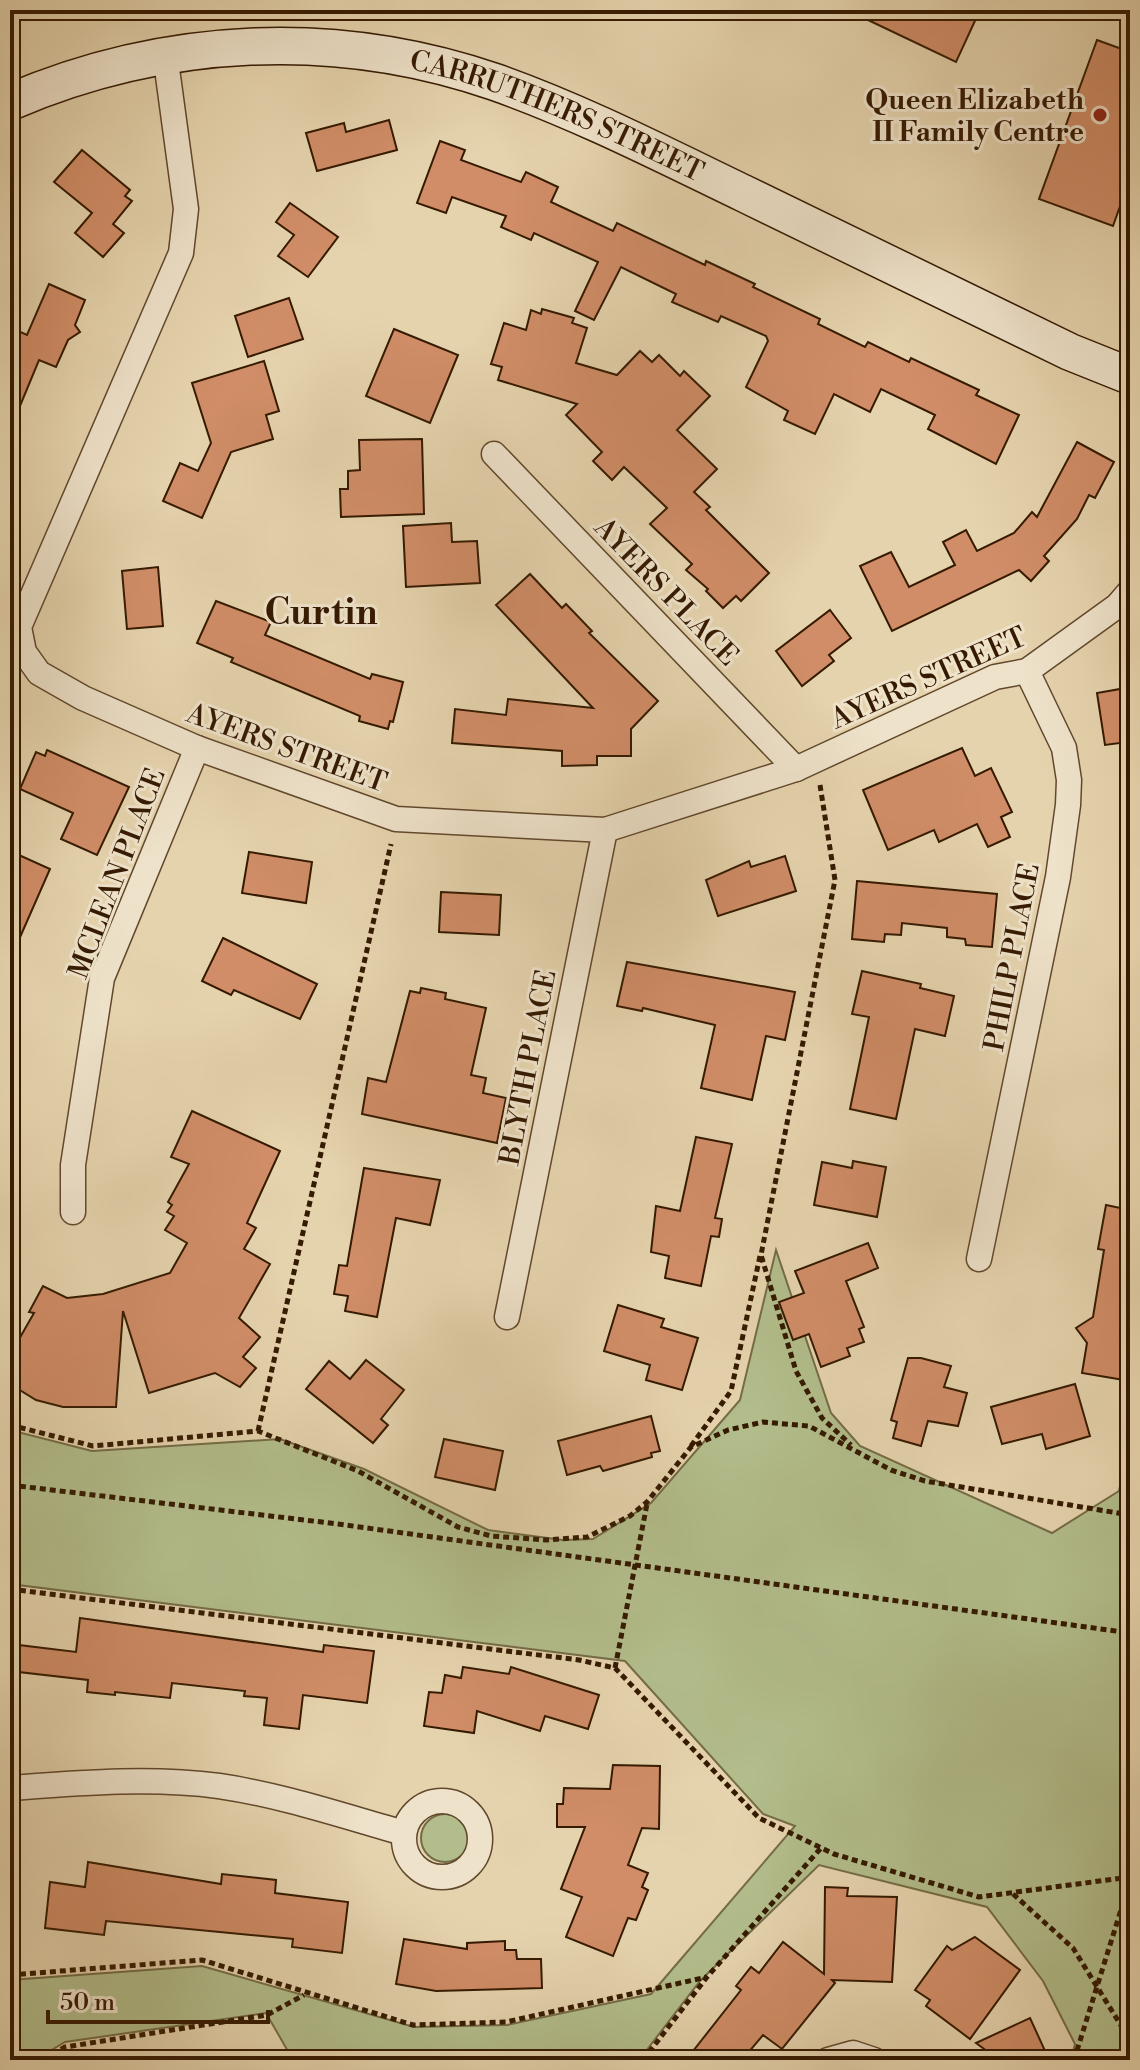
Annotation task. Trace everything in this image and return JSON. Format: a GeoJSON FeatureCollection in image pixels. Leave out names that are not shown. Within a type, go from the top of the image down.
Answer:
{"type":"FeatureCollection","features":[{"type":"Feature","properties":{"kind":"main road","name":"CARRUTHERS STREET"},"geometry":{"type":"LineString","coordinates":[[10,102],[92,71],[165,54],[253,44],[322,46],[375,52],[494,82],[616,131],[1070,352],[1130,376]]}},
{"type":"Feature","properties":{"kind":"main road","name":"CARRUTHERS STREET"},"geometry":{"type":"LineString","coordinates":[[1070,352],[1130,397]]}},
{"type":"Feature","properties":{"kind":"street","name":"AYERS STREET"},"geometry":{"type":"LineString","coordinates":[[165,54],[186,209],[181,253],[19,627],[24,652],[39,673],[83,698],[197,748],[396,819],[605,830],[808,772],[995,677],[1027,671],[1117,606],[1130,591]]}},
{"type":"Feature","properties":{"kind":"street","name":"AYERS PLACE"},"geometry":{"type":"LineString","coordinates":[[494,454],[808,772]]}},
{"type":"Feature","properties":{"kind":"street","name":"PHILP PLACE"},"geometry":{"type":"LineString","coordinates":[[979,1259],[1058,877],[1068,805],[1069,780],[1064,748],[1027,671]]}},
{"type":"Feature","properties":{"kind":"street","name":"MCLEAN PLACE"},"geometry":{"type":"LineString","coordinates":[[73,1212],[73,1165],[102,978],[197,748]]}},
{"type":"Feature","properties":{"kind":"street","name":"BLYTH PLACE"},"geometry":{"type":"LineString","coordinates":[[507,1317],[605,830]]}},
{"type":"Feature","properties":{"kind":"street"},"geometry":{"type":"LineString","coordinates":[[10,1788],[106,1783],[216,1786],[251,1791],[404,1833]]}},
{"type":"Feature","properties":{"kind":"street"},"geometry":{"type":"LineString","coordinates":[[828,2060],[853,2053],[874,2060]]}},
{"type":"Feature","properties":{"kind":"path"},"geometry":{"type":"LineString","coordinates":[[10,1425],[93,1446],[258,1431],[358,1471],[458,1527],[491,1536],[546,1540],[587,1537],[630,1516],[647,1502],[731,1391],[835,880],[808,772]]}},
{"type":"Feature","properties":{"kind":"path"},"geometry":{"type":"LineString","coordinates":[[258,1431],[396,819]]}},
{"type":"Feature","properties":{"kind":"path"},"geometry":{"type":"LineString","coordinates":[[761,1255],[796,1371],[822,1418],[861,1454]]}},
{"type":"Feature","properties":{"kind":"path"},"geometry":{"type":"LineString","coordinates":[[691,1447],[728,1430],[763,1422],[787,1422],[809,1426],[861,1454],[925,1481],[1130,1515]]}},
{"type":"Feature","properties":{"kind":"path"},"geometry":{"type":"LineString","coordinates":[[10,1485],[635,1564],[1130,1633]]}},
{"type":"Feature","properties":{"kind":"path"},"geometry":{"type":"LineString","coordinates":[[615,1668],[647,1502]]}},
{"type":"Feature","properties":{"kind":"path"},"geometry":{"type":"LineString","coordinates":[[10,1589],[579,1660],[615,1668],[759,1818],[821,1848],[979,1897],[1130,1879],[1074,2060]]}},
{"type":"Feature","properties":{"kind":"path"},"geometry":{"type":"LineString","coordinates":[[643,2060],[707,1977],[821,1848]]}},
{"type":"Feature","properties":{"kind":"path"},"geometry":{"type":"LineString","coordinates":[[1013,1894],[1073,1948],[1130,2040]]}},
{"type":"Feature","properties":{"kind":"path"},"geometry":{"type":"LineString","coordinates":[[10,1975],[202,1960],[266,1978],[305,1995],[413,2025],[506,2022],[707,1977]]}},
{"type":"Feature","properties":{"kind":"path"},"geometry":{"type":"LineString","coordinates":[[44,2060],[65,2047],[267,2015],[305,1995]]}},
{"type":"Feature","properties":{"kind":"green space"},"geometry":{"type":"Polygon","coordinates":[[[776,1250],[831,1413],[860,1446],[1052,1533],[1119,1491],[1130,1439],[1130,2060],[1071,2060],[1075,2044],[1043,1981],[987,1907],[819,1865],[700,1981],[639,2060],[293,2060],[266,2013],[65,2042],[35,2060],[10,2060],[10,1980],[202,1966],[414,2027],[507,2025],[651,1994],[795,1826],[763,1814],[625,1661],[10,1584],[10,1430],[92,1451],[280,1439],[364,1469],[488,1530],[563,1540],[593,1539],[651,1503],[740,1400],[776,1250]]]}},
{"type":"Feature","properties":{"kind":"green space"},"geometry":{"type":"Polygon","coordinates":[[[445,1814],[462,1821],[469,1838],[462,1855],[445,1862],[428,1855],[421,1838],[428,1821],[445,1814]]]}},
{"type":"Feature","properties":{"kind":"building"},"geometry":{"type":"Polygon","coordinates":[[[847,10],[980,10],[956,62],[847,10]]]}},
{"type":"Feature","properties":{"kind":"building","name":"Queen Elizabeth II Family Centre"},"geometry":{"type":"Polygon","coordinates":[[[1097,40],[1130,52],[1130,178],[1113,226],[1039,199],[1097,40]]]}},
{"type":"Feature","properties":{"kind":"building"},"geometry":{"type":"Polygon","coordinates":[[[389,120],[397,150],[317,171],[306,133],[344,123],[346,132],[389,120]]]}},
{"type":"Feature","properties":{"kind":"building"},"geometry":{"type":"Polygon","coordinates":[[[440,141],[465,150],[461,160],[521,182],[526,172],[558,187],[551,202],[613,231],[617,223],[705,265],[706,261],[820,319],[818,324],[865,347],[868,342],[909,362],[911,358],[979,390],[976,395],[1019,415],[996,464],[928,429],[935,415],[881,389],[870,412],[834,394],[815,434],[784,420],[788,411],[746,387],[768,341],[766,336],[721,316],[718,322],[672,302],[676,294],[621,267],[594,320],[575,311],[598,262],[534,233],[531,240],[501,227],[506,216],[452,197],[446,213],[417,203],[440,141]]]}},
{"type":"Feature","properties":{"kind":"building"},"geometry":{"type":"Polygon","coordinates":[[[82,150],[130,190],[125,196],[132,201],[113,224],[124,233],[103,257],[75,233],[92,213],[54,182],[82,150]]]}},
{"type":"Feature","properties":{"kind":"building"},"geometry":{"type":"Polygon","coordinates":[[[290,203],[338,237],[308,277],[278,256],[294,235],[276,222],[290,203]]]}},
{"type":"Feature","properties":{"kind":"building"},"geometry":{"type":"Polygon","coordinates":[[[49,284],[85,300],[75,325],[80,332],[68,340],[56,367],[39,360],[10,430],[10,344],[16,330],[27,335],[49,284]]]}},
{"type":"Feature","properties":{"kind":"building"},"geometry":{"type":"Polygon","coordinates":[[[289,298],[303,339],[248,357],[235,316],[289,298]]]}},
{"type":"Feature","properties":{"kind":"building"},"geometry":{"type":"Polygon","coordinates":[[[542,309],[574,318],[572,323],[587,328],[576,363],[617,375],[640,351],[652,362],[659,355],[680,376],[684,371],[710,396],[677,430],[717,469],[694,492],[710,507],[706,510],[769,573],[741,601],[736,596],[723,608],[706,591],[708,589],[686,570],[692,564],[650,524],[667,508],[624,467],[612,480],[593,461],[602,452],[566,415],[577,404],[498,380],[502,367],[491,364],[504,323],[526,330],[531,310],[541,314],[542,309]]]}},
{"type":"Feature","properties":{"kind":"building"},"geometry":{"type":"Polygon","coordinates":[[[394,329],[458,355],[430,423],[366,396],[394,329]]]}},
{"type":"Feature","properties":{"kind":"building"},"geometry":{"type":"Polygon","coordinates":[[[264,361],[279,411],[266,415],[273,439],[231,452],[202,518],[163,501],[180,463],[198,471],[211,443],[192,383],[264,361]]]}},
{"type":"Feature","properties":{"kind":"building"},"geometry":{"type":"Polygon","coordinates":[[[422,439],[424,514],[341,517],[340,489],[348,489],[348,471],[360,470],[359,440],[422,439]]]}},
{"type":"Feature","properties":{"kind":"building"},"geometry":{"type":"Polygon","coordinates":[[[1077,442],[1114,462],[1095,498],[1089,495],[1077,519],[1044,556],[1049,561],[1031,581],[1019,570],[892,631],[860,566],[891,552],[909,587],[955,565],[943,542],[966,530],[977,551],[1014,533],[1032,512],[1037,517],[1077,442]]]}},
{"type":"Feature","properties":{"kind":"building"},"geometry":{"type":"Polygon","coordinates":[[[451,523],[452,542],[477,541],[480,583],[406,587],[403,526],[451,523]]]}},
{"type":"Feature","properties":{"kind":"building"},"geometry":{"type":"Polygon","coordinates":[[[158,567],[163,626],[127,629],[122,571],[158,567]]]}},
{"type":"Feature","properties":{"kind":"building"},"geometry":{"type":"Polygon","coordinates":[[[530,574],[562,608],[566,604],[592,631],[589,633],[658,701],[631,729],[631,756],[597,756],[597,765],[562,766],[562,751],[452,743],[455,709],[506,715],[508,699],[593,708],[496,605],[530,574]]]}},
{"type":"Feature","properties":{"kind":"building"},"geometry":{"type":"Polygon","coordinates":[[[216,601],[271,622],[265,635],[370,679],[372,674],[403,682],[393,722],[390,721],[388,729],[359,721],[360,716],[231,662],[233,658],[197,643],[216,601]]]}},
{"type":"Feature","properties":{"kind":"building"},"geometry":{"type":"Polygon","coordinates":[[[830,610],[851,638],[829,655],[834,661],[802,686],[776,651],[830,610]]]}},
{"type":"Feature","properties":{"kind":"building"},"geometry":{"type":"Polygon","coordinates":[[[1120,689],[1128,742],[1105,745],[1097,693],[1120,689]]]}},
{"type":"Feature","properties":{"kind":"building"},"geometry":{"type":"Polygon","coordinates":[[[962,748],[975,776],[991,768],[1012,812],[1001,817],[1010,837],[988,847],[977,824],[939,842],[934,830],[888,850],[863,790],[962,748]]]}},
{"type":"Feature","properties":{"kind":"building"},"geometry":{"type":"Polygon","coordinates":[[[47,750],[129,787],[97,855],[61,839],[73,813],[20,789],[36,752],[45,756],[47,750]]]}},
{"type":"Feature","properties":{"kind":"building"},"geometry":{"type":"Polygon","coordinates":[[[10,851],[50,869],[10,960],[10,851]]]}},
{"type":"Feature","properties":{"kind":"building"},"geometry":{"type":"Polygon","coordinates":[[[249,852],[312,862],[306,903],[242,893],[249,852]]]}},
{"type":"Feature","properties":{"kind":"building"},"geometry":{"type":"Polygon","coordinates":[[[785,856],[796,891],[718,916],[706,880],[749,861],[751,867],[785,856]]]}},
{"type":"Feature","properties":{"kind":"building"},"geometry":{"type":"Polygon","coordinates":[[[857,881],[997,894],[992,947],[966,945],[965,939],[947,937],[947,928],[902,923],[901,935],[885,934],[884,942],[852,939],[857,881]]]}},
{"type":"Feature","properties":{"kind":"building"},"geometry":{"type":"Polygon","coordinates":[[[441,892],[501,895],[499,935],[439,932],[441,892]]]}},
{"type":"Feature","properties":{"kind":"building"},"geometry":{"type":"Polygon","coordinates":[[[223,938],[317,984],[300,1019],[234,990],[231,995],[202,981],[223,938]]]}},
{"type":"Feature","properties":{"kind":"building"},"geometry":{"type":"Polygon","coordinates":[[[627,962],[795,992],[785,1040],[766,1036],[752,1100],[701,1088],[715,1025],[643,1008],[642,1011],[617,1006],[627,962]]]}},
{"type":"Feature","properties":{"kind":"building"},"geometry":{"type":"Polygon","coordinates":[[[862,971],[921,984],[920,988],[954,996],[945,1036],[915,1029],[896,1119],[850,1109],[869,1017],[852,1014],[862,971]]]}},
{"type":"Feature","properties":{"kind":"building"},"geometry":{"type":"Polygon","coordinates":[[[421,988],[446,993],[445,999],[486,1008],[471,1075],[486,1078],[483,1093],[506,1098],[497,1143],[362,1114],[368,1078],[386,1082],[410,991],[420,993],[421,988]]]}},
{"type":"Feature","properties":{"kind":"building"},"geometry":{"type":"Polygon","coordinates":[[[192,1111],[280,1151],[247,1223],[256,1228],[244,1249],[270,1264],[239,1318],[260,1337],[243,1357],[256,1368],[240,1387],[215,1373],[149,1393],[123,1311],[116,1407],[63,1407],[36,1400],[10,1384],[10,1355],[34,1313],[29,1312],[43,1286],[67,1298],[103,1294],[170,1273],[187,1243],[165,1230],[174,1216],[167,1212],[172,1205],[168,1202],[189,1164],[171,1157],[192,1111]]]}},
{"type":"Feature","properties":{"kind":"building"},"geometry":{"type":"Polygon","coordinates":[[[696,1137],[732,1144],[715,1218],[722,1219],[719,1237],[711,1236],[701,1286],[665,1278],[669,1256],[651,1252],[656,1206],[680,1211],[696,1137]]]}},
{"type":"Feature","properties":{"kind":"building"},"geometry":{"type":"Polygon","coordinates":[[[853,1161],[886,1167],[877,1217],[814,1205],[822,1162],[852,1168],[853,1161]]]}},
{"type":"Feature","properties":{"kind":"building"},"geometry":{"type":"Polygon","coordinates":[[[364,1168],[440,1180],[430,1225],[396,1218],[377,1317],[345,1311],[348,1296],[334,1294],[339,1265],[347,1266],[364,1168]]]}},
{"type":"Feature","properties":{"kind":"building"},"geometry":{"type":"Polygon","coordinates":[[[1106,1205],[1130,1210],[1130,1381],[1082,1373],[1087,1343],[1076,1328],[1093,1317],[1104,1250],[1098,1249],[1106,1205]]]}},
{"type":"Feature","properties":{"kind":"building"},"geometry":{"type":"Polygon","coordinates":[[[868,1243],[878,1268],[846,1281],[864,1327],[859,1329],[864,1342],[847,1348],[850,1356],[821,1367],[809,1334],[793,1340],[779,1302],[804,1293],[795,1271],[868,1243]]]}},
{"type":"Feature","properties":{"kind":"building"},"geometry":{"type":"Polygon","coordinates":[[[618,1305],[664,1319],[661,1327],[698,1338],[682,1390],[646,1380],[650,1365],[604,1351],[618,1305]]]}},
{"type":"Feature","properties":{"kind":"building"},"geometry":{"type":"Polygon","coordinates":[[[908,1358],[951,1366],[944,1387],[967,1393],[958,1426],[928,1421],[921,1446],[893,1438],[897,1422],[891,1420],[908,1358]]]}},
{"type":"Feature","properties":{"kind":"building"},"geometry":{"type":"Polygon","coordinates":[[[366,1360],[404,1390],[381,1419],[388,1425],[373,1443],[306,1389],[329,1361],[350,1379],[366,1360]]]}},
{"type":"Feature","properties":{"kind":"building"},"geometry":{"type":"Polygon","coordinates":[[[1075,1384],[1090,1436],[1046,1449],[1042,1434],[1002,1444],[991,1407],[1075,1384]]]}},
{"type":"Feature","properties":{"kind":"building"},"geometry":{"type":"Polygon","coordinates":[[[651,1416],[660,1451],[651,1453],[652,1457],[603,1471],[600,1466],[567,1475],[558,1441],[651,1416]]]}},
{"type":"Feature","properties":{"kind":"building"},"geometry":{"type":"Polygon","coordinates":[[[444,1439],[503,1451],[495,1490],[435,1477],[444,1439]]]}},
{"type":"Feature","properties":{"kind":"building"},"geometry":{"type":"Polygon","coordinates":[[[80,1618],[323,1652],[324,1645],[374,1651],[367,1703],[303,1695],[299,1729],[264,1725],[267,1698],[244,1696],[245,1691],[172,1683],[170,1698],[115,1692],[115,1695],[87,1692],[88,1680],[10,1671],[10,1644],[76,1652],[80,1618]]]}},
{"type":"Feature","properties":{"kind":"building"},"geometry":{"type":"Polygon","coordinates":[[[463,1667],[509,1674],[511,1667],[599,1695],[588,1729],[545,1716],[540,1731],[477,1711],[474,1733],[424,1726],[429,1692],[442,1693],[445,1675],[461,1678],[463,1667]]]}},
{"type":"Feature","properties":{"kind":"building"},"geometry":{"type":"Polygon","coordinates":[[[613,1765],[660,1766],[659,1829],[642,1828],[628,1865],[648,1873],[642,1887],[648,1890],[636,1920],[628,1918],[613,1956],[566,1937],[582,1897],[561,1889],[585,1827],[557,1827],[557,1804],[563,1804],[564,1788],[610,1789],[613,1765]]]}},
{"type":"Feature","properties":{"kind":"building"},"geometry":{"type":"Polygon","coordinates":[[[88,1862],[221,1884],[222,1874],[276,1880],[275,1893],[348,1902],[342,1953],[292,1947],[293,1939],[106,1921],[104,1935],[45,1928],[50,1882],[85,1887],[88,1862]]]}},
{"type":"Feature","properties":{"kind":"building"},"geometry":{"type":"Polygon","coordinates":[[[825,1887],[848,1888],[847,1896],[897,1897],[892,1982],[832,1980],[835,1983],[782,2049],[763,2035],[742,2060],[686,2060],[741,1990],[736,1986],[751,1967],[759,1973],[783,1942],[824,1974],[825,1887]]]}},
{"type":"Feature","properties":{"kind":"building"},"geometry":{"type":"Polygon","coordinates":[[[975,1937],[1020,1970],[970,2039],[926,2006],[930,2000],[915,1990],[947,1946],[952,1950],[975,1937]]]}},
{"type":"Feature","properties":{"kind":"building"},"geometry":{"type":"Polygon","coordinates":[[[404,1939],[467,1949],[467,1943],[505,1941],[505,1950],[516,1950],[517,1959],[541,1959],[542,1988],[436,1991],[396,1984],[404,1939]]]}},
{"type":"Feature","properties":{"kind":"building"},"geometry":{"type":"Polygon","coordinates":[[[1030,2018],[1046,2053],[1031,2060],[999,2060],[976,2043],[1030,2018]]]}},
{"type":"Feature","properties":{"kind":"place","name":"Queen Elizabeth II Family Centre"},"geometry":{"type":"Point","coordinates":[1100,115]}},
{"type":"Feature","properties":{"kind":"district","name":"Curtin"},"geometry":{"type":"Point","coordinates":[321,611]}}]}
